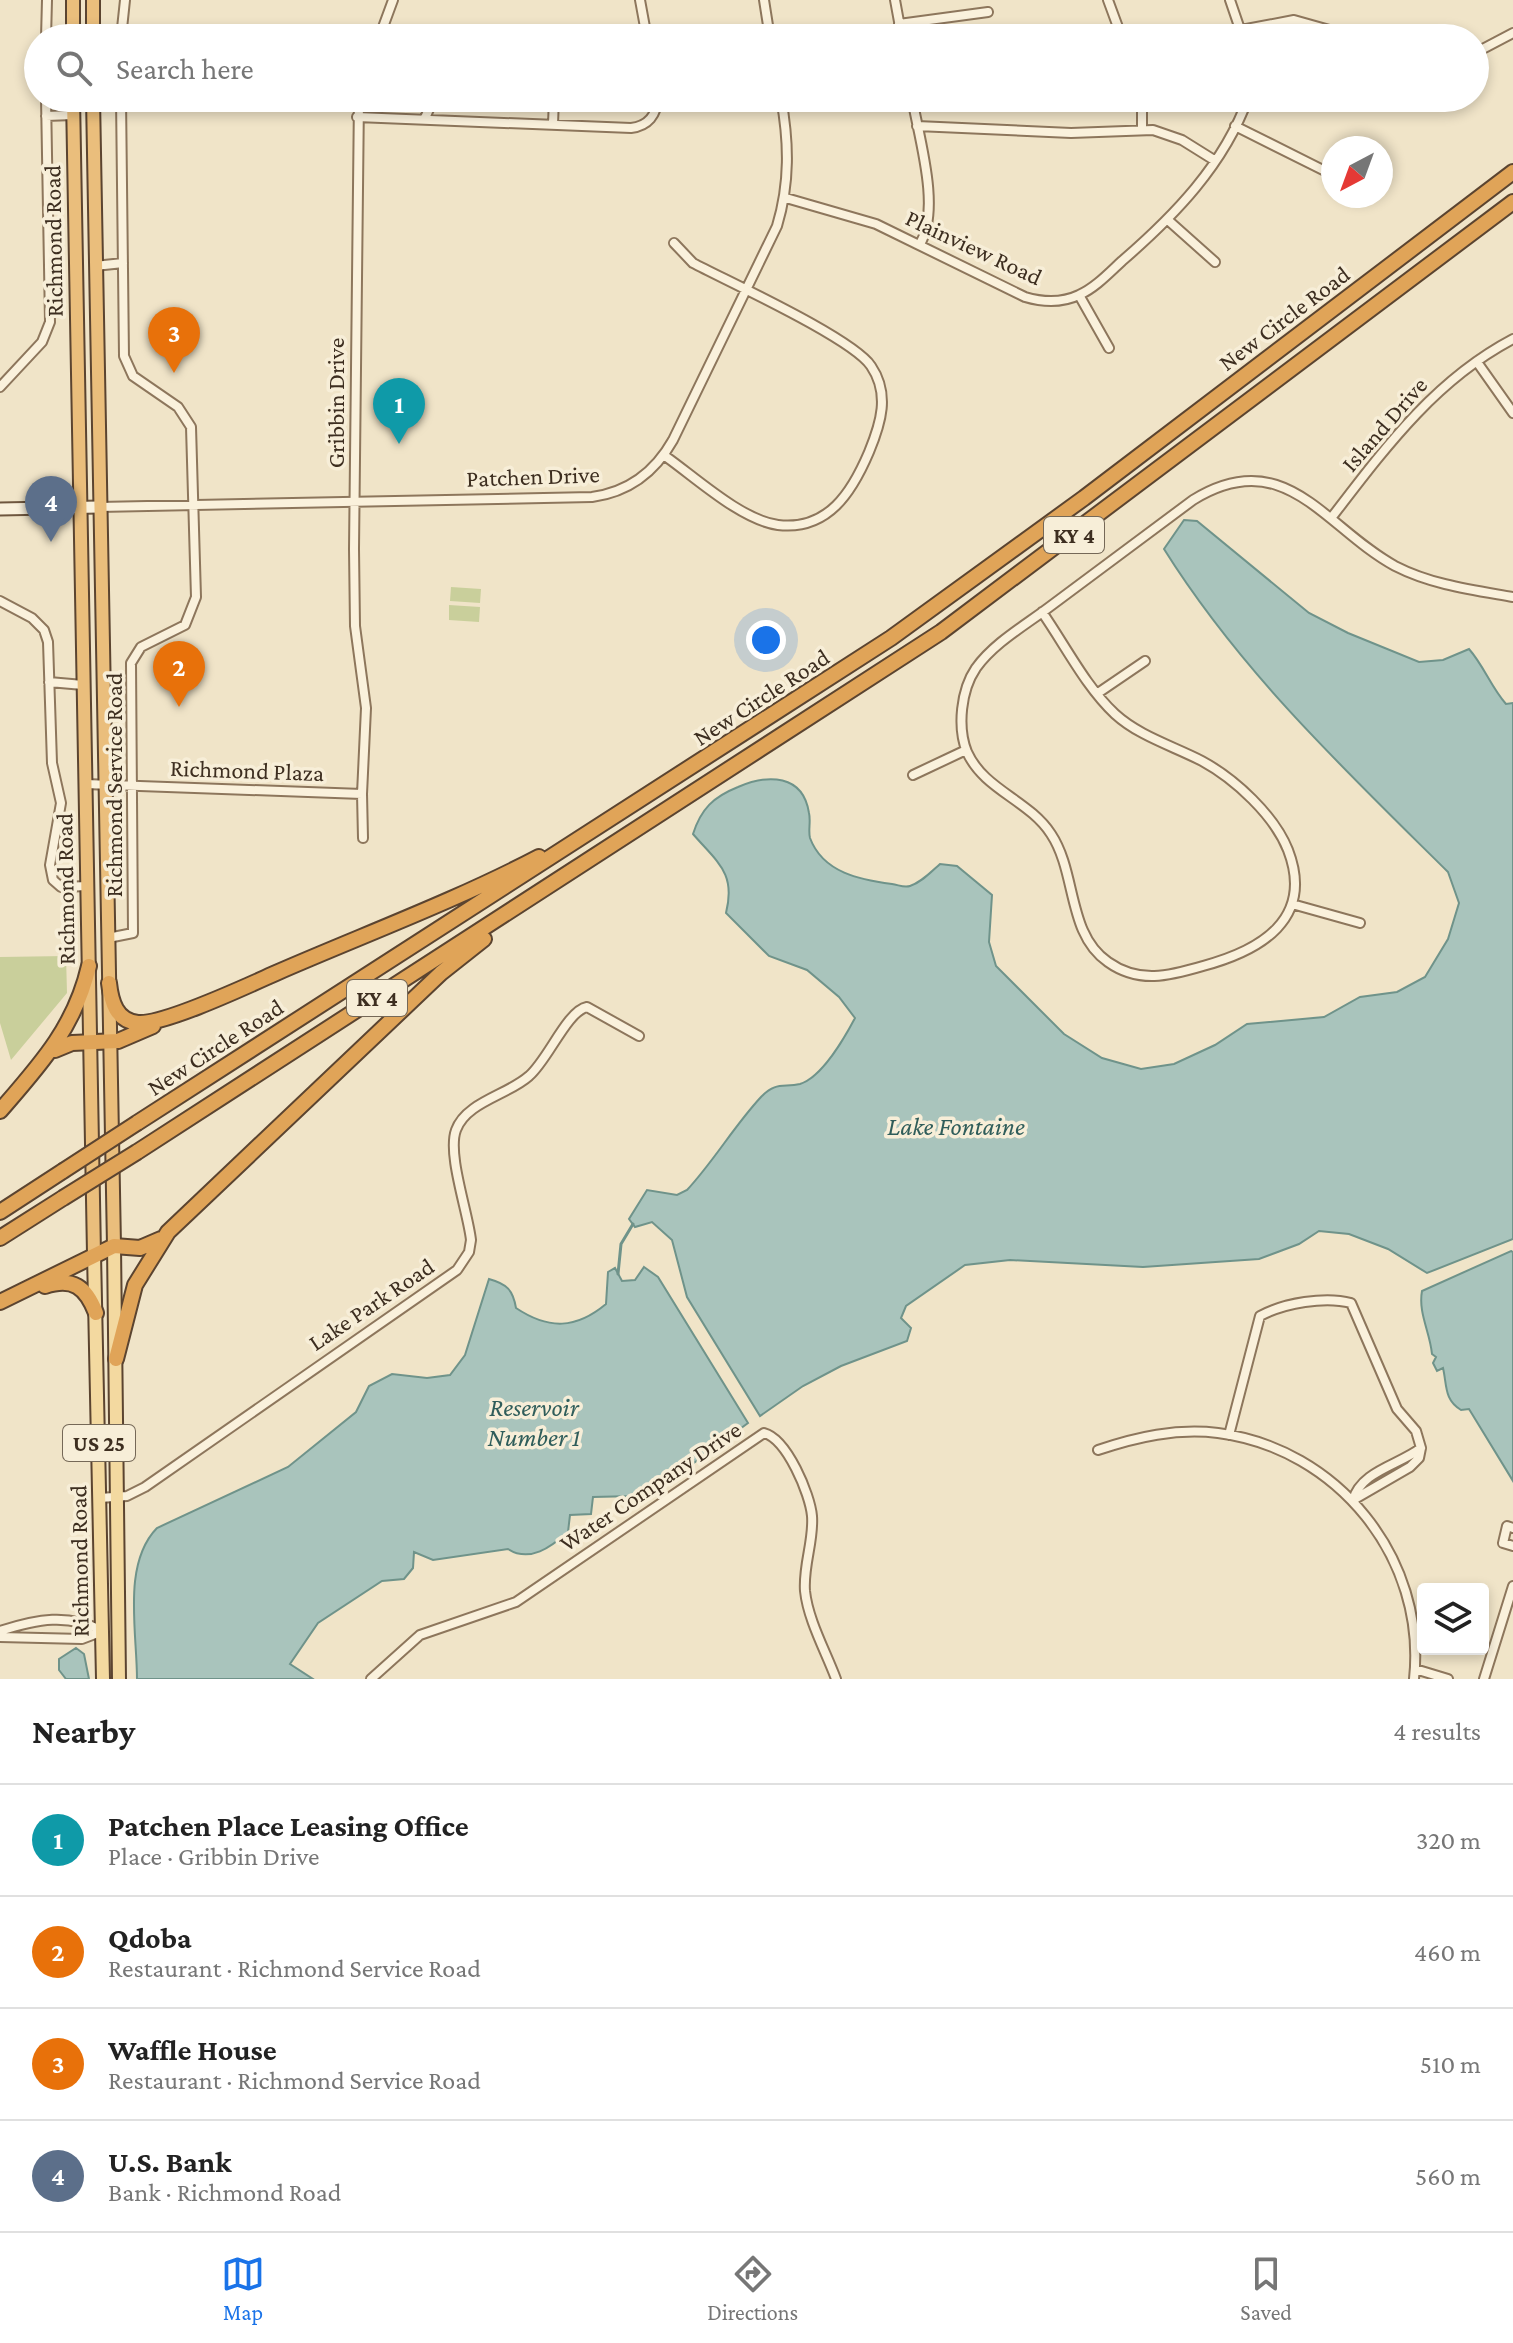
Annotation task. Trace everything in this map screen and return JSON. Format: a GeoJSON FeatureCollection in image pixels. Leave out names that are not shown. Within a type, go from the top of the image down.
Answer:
{"type":"FeatureCollection","features":[{"type":"Feature","properties":{"kind":"highway"},"geometry":{"type":"LineString","coordinates":[[73,0],[73,24]]}},
{"type":"Feature","properties":{"kind":"highway"},"geometry":{"type":"LineString","coordinates":[[93,0],[93,24]]}},
{"type":"Feature","properties":{"kind":"highway","name":"Richmond Road"},"geometry":{"type":"LineString","coordinates":[[93,112],[114,1246]]}},
{"type":"Feature","properties":{"kind":"highway","name":"Richmond Road"},"geometry":{"type":"LineString","coordinates":[[73,115],[94,1254]]}},
{"type":"Feature","properties":{"kind":"highway","name":"New Circle Road"},"geometry":{"type":"LineString","coordinates":[[0,1212],[617,816],[968,584],[1513,172]]}},
{"type":"Feature","properties":{"kind":"highway","name":"New Circle Road"},"geometry":{"type":"LineString","coordinates":[[0,1238],[941,632],[1513,202]]}},
{"type":"Feature","properties":{"kind":"highway"},"geometry":{"type":"LineString","coordinates":[[51,1053],[72,1043],[110,1043],[531,861],[617,816]]}},
{"type":"Feature","properties":{"kind":"highway"},"geometry":{"type":"LineString","coordinates":[[116,1359],[135,1285],[165,1237],[226,1174],[441,973],[617,843]]}},
{"type":"Feature","properties":{"kind":"highway"},"geometry":{"type":"LineString","coordinates":[[0,1111],[51,1053],[78,1006],[89,966]]}},
{"type":"Feature","properties":{"kind":"highway"},"geometry":{"type":"LineString","coordinates":[[109,983],[115,1010],[136,1022],[200,1005]]}},
{"type":"Feature","properties":{"kind":"highway"},"geometry":{"type":"LineString","coordinates":[[2,1302],[114,1246],[140,1248],[165,1237]]}},
{"type":"Feature","properties":{"kind":"highway"},"geometry":{"type":"LineString","coordinates":[[2,1302],[66,1282],[83,1288],[96,1313]]}},
{"type":"Feature","properties":{"kind":"main road"},"geometry":{"type":"LineString","coordinates":[[0,509],[99,507]]}},
{"type":"Feature","properties":{"kind":"main road","name":"Richmond Road"},"geometry":{"type":"LineString","coordinates":[[114,1246],[119,1679]]}},
{"type":"Feature","properties":{"kind":"main road","name":"Richmond Road"},"geometry":{"type":"LineString","coordinates":[[94,1254],[103,1679]]}},
{"type":"Feature","properties":{"kind":"main road"},"geometry":{"type":"LineString","coordinates":[[103,1631],[118,1631]]}},
{"type":"Feature","properties":{"kind":"street"},"geometry":{"type":"LineString","coordinates":[[46,24],[47,0]]}},
{"type":"Feature","properties":{"kind":"street"},"geometry":{"type":"LineString","coordinates":[[122,24],[125,0]]}},
{"type":"Feature","properties":{"kind":"street"},"geometry":{"type":"LineString","coordinates":[[384,24],[393,0]]}},
{"type":"Feature","properties":{"kind":"street"},"geometry":{"type":"LineString","coordinates":[[640,0],[644,24]]}},
{"type":"Feature","properties":{"kind":"street"},"geometry":{"type":"LineString","coordinates":[[764,0],[768,24]]}},
{"type":"Feature","properties":{"kind":"street"},"geometry":{"type":"LineString","coordinates":[[895,0],[899,24],[988,12]]}},
{"type":"Feature","properties":{"kind":"street"},"geometry":{"type":"LineString","coordinates":[[1108,0],[1117,24]]}},
{"type":"Feature","properties":{"kind":"street"},"geometry":{"type":"LineString","coordinates":[[1230,0],[1238,24]]}},
{"type":"Feature","properties":{"kind":"street"},"geometry":{"type":"LineString","coordinates":[[1279,24],[1294,20],[1308,24]]}},
{"type":"Feature","properties":{"kind":"street"},"geometry":{"type":"LineString","coordinates":[[1489,46],[1513,33]]}},
{"type":"Feature","properties":{"kind":"street"},"geometry":{"type":"LineString","coordinates":[[0,387],[42,342],[50,322],[46,112]]}},
{"type":"Feature","properties":{"kind":"street","name":"Richmond Service Road"},"geometry":{"type":"LineString","coordinates":[[108,938],[133,933],[131,663],[141,647],[177,631],[191,618],[196,597],[193,457],[189,420],[170,400],[133,376],[126,364],[121,112]]}},
{"type":"Feature","properties":{"kind":"street","name":"Gribbin Drive"},"geometry":{"type":"LineString","coordinates":[[358,112],[354,501],[355,626],[366,708],[362,794]]}},
{"type":"Feature","properties":{"kind":"street"},"geometry":{"type":"LineString","coordinates":[[425,118],[428,112]]}},
{"type":"Feature","properties":{"kind":"street"},"geometry":{"type":"LineString","coordinates":[[553,112],[553,124]]}},
{"type":"Feature","properties":{"kind":"street"},"geometry":{"type":"LineString","coordinates":[[357,117],[639,127],[652,118],[654,112]]}},
{"type":"Feature","properties":{"kind":"street","name":"Patchen Drive"},"geometry":{"type":"LineString","coordinates":[[99,507],[603,495],[633,484],[665,456],[770,242],[786,198],[788,153],[783,112]]}},
{"type":"Feature","properties":{"kind":"street"},"geometry":{"type":"LineString","coordinates":[[914,112],[929,207],[927,230],[920,244]]}},
{"type":"Feature","properties":{"kind":"street"},"geometry":{"type":"LineString","coordinates":[[1142,112],[1142,129]]}},
{"type":"Feature","properties":{"kind":"street"},"geometry":{"type":"LineString","coordinates":[[1109,348],[1079,295],[1169,221],[1214,160],[1242,112]]}},
{"type":"Feature","properties":{"kind":"street"},"geometry":{"type":"LineString","coordinates":[[46,116],[73,115]]}},
{"type":"Feature","properties":{"kind":"street"},"geometry":{"type":"LineString","coordinates":[[917,126],[1071,133],[1142,129],[1166,134],[1214,160]]}},
{"type":"Feature","properties":{"kind":"street"},"geometry":{"type":"LineString","coordinates":[[1235,126],[1321,169]]}},
{"type":"Feature","properties":{"kind":"street","name":"Plainview Road"},"geometry":{"type":"LineString","coordinates":[[786,198],[845,213],[920,244],[1025,297],[1050,301],[1079,295]]}},
{"type":"Feature","properties":{"kind":"street"},"geometry":{"type":"LineString","coordinates":[[1169,221],[1215,262]]}},
{"type":"Feature","properties":{"kind":"street"},"geometry":{"type":"LineString","coordinates":[[665,456],[745,512],[779,525],[817,520],[840,504],[855,485],[882,417],[883,397],[876,374],[854,349],[693,263],[674,243]]}},
{"type":"Feature","properties":{"kind":"street"},"geometry":{"type":"LineString","coordinates":[[95,266],[123,263]]}},
{"type":"Feature","properties":{"kind":"street","name":"Island Drive"},"geometry":{"type":"LineString","coordinates":[[1332,517],[1402,427],[1447,383],[1513,339]]}},
{"type":"Feature","properties":{"kind":"street"},"geometry":{"type":"LineString","coordinates":[[1477,362],[1513,413]]}},
{"type":"Feature","properties":{"kind":"street"},"geometry":{"type":"LineString","coordinates":[[1042,612],[1098,693],[1123,720],[1216,770],[1249,798],[1287,849],[1293,875],[1292,904],[1276,930],[1245,953],[1155,977],[1118,969],[1096,953],[1085,937],[1068,868],[1050,831],[986,779],[966,750],[963,705],[975,670],[994,649],[1042,612],[1193,500],[1220,486],[1256,481],[1277,485],[1307,498],[1385,560],[1415,575],[1445,585],[1513,597]]}},
{"type":"Feature","properties":{"kind":"street","name":"Richmond Service Road"},"geometry":{"type":"LineString","coordinates":[[0,601],[32,618],[44,630],[48,642],[52,763],[61,803],[51,851],[52,876],[61,887],[88,886]]}},
{"type":"Feature","properties":{"kind":"street"},"geometry":{"type":"LineString","coordinates":[[1098,693],[1145,661]]}},
{"type":"Feature","properties":{"kind":"street"},"geometry":{"type":"LineString","coordinates":[[49,682],[83,685]]}},
{"type":"Feature","properties":{"kind":"street"},"geometry":{"type":"LineString","coordinates":[[913,775],[966,750]]}},
{"type":"Feature","properties":{"kind":"street","name":"Richmond Plaza"},"geometry":{"type":"LineString","coordinates":[[85,784],[362,794]]}},
{"type":"Feature","properties":{"kind":"street"},"geometry":{"type":"LineString","coordinates":[[362,794],[363,838]]}},
{"type":"Feature","properties":{"kind":"street"},"geometry":{"type":"LineString","coordinates":[[1292,904],[1360,923]]}},
{"type":"Feature","properties":{"kind":"street","name":"Lake Park Road"},"geometry":{"type":"LineString","coordinates":[[100,1498],[115,1497],[145,1487],[457,1270],[469,1252],[471,1240],[454,1149],[456,1130],[473,1109],[531,1075],[552,1050],[573,1013],[587,1007],[639,1036]]}},
{"type":"Feature","properties":{"kind":"street"},"geometry":{"type":"LineString","coordinates":[[1229,1435],[1260,1316],[1276,1308],[1334,1300],[1351,1303],[1397,1409],[1416,1431],[1421,1448],[1367,1479],[1356,1488],[1353,1500]]}},
{"type":"Feature","properties":{"kind":"street"},"geometry":{"type":"LineString","coordinates":[[1098,1450],[1155,1434],[1186,1431],[1229,1435],[1300,1460],[1329,1478],[1353,1500],[1382,1540],[1399,1574],[1410,1611],[1414,1674],[1448,1679]]}},
{"type":"Feature","properties":{"kind":"street","name":"Water Company Drive"},"geometry":{"type":"LineString","coordinates":[[371,1679],[420,1635],[516,1602],[764,1433],[776,1438],[785,1449],[809,1504],[812,1517],[806,1596],[836,1679]]}},
{"type":"Feature","properties":{"kind":"street"},"geometry":{"type":"LineString","coordinates":[[1513,1528],[1507,1526],[1503,1543],[1513,1546]]}},
{"type":"Feature","properties":{"kind":"street"},"geometry":{"type":"LineString","coordinates":[[1484,1679],[1513,1586]]}},
{"type":"Feature","properties":{"kind":"street"},"geometry":{"type":"LineString","coordinates":[[0,1631],[47,1621],[80,1619],[103,1631]]}},
{"type":"Feature","properties":{"kind":"street"},"geometry":{"type":"LineString","coordinates":[[0,1637],[82,1639],[103,1631]]}},
{"type":"Feature","properties":{"kind":"green space"},"geometry":{"type":"Polygon","coordinates":[[[451,587],[481,589],[480,603],[450,601],[451,587]]]}},
{"type":"Feature","properties":{"kind":"green space"},"geometry":{"type":"Polygon","coordinates":[[[449,605],[480,607],[479,622],[449,620],[449,605]]]}},
{"type":"Feature","properties":{"kind":"green space"},"geometry":{"type":"Polygon","coordinates":[[[66,956],[67,993],[11,1060],[0,1023],[0,957],[66,956]]]}},
{"type":"Feature","properties":{"kind":"water","name":"Lake Fontaine"},"geometry":{"type":"Polygon","coordinates":[[[1184,520],[1197,521],[1309,613],[1348,633],[1419,662],[1443,660],[1469,649],[1506,704],[1513,703],[1513,1239],[1427,1273],[1388,1249],[1349,1234],[1319,1231],[1299,1244],[1259,1259],[1143,1267],[1010,1260],[965,1265],[906,1306],[901,1318],[911,1328],[907,1341],[841,1366],[803,1386],[760,1416],[687,1297],[672,1240],[652,1222],[635,1227],[629,1219],[647,1190],[677,1195],[687,1190],[761,1097],[771,1089],[808,1080],[832,1056],[855,1018],[839,997],[807,970],[769,956],[726,913],[727,878],[717,861],[693,834],[704,811],[722,795],[761,780],[782,780],[792,784],[805,800],[810,816],[810,838],[816,850],[833,867],[856,877],[908,887],[940,864],[957,866],[992,895],[989,942],[996,966],[1064,1034],[1102,1058],[1141,1069],[1174,1064],[1215,1045],[1247,1024],[1324,1017],[1360,997],[1397,992],[1425,977],[1448,939],[1459,903],[1448,872],[1296,718],[1226,637],[1164,549],[1184,520]]]}},
{"type":"Feature","properties":{"kind":"water"},"geometry":{"type":"Polygon","coordinates":[[[1511,1251],[1513,1481],[1469,1409],[1461,1410],[1449,1397],[1443,1368],[1437,1371],[1433,1363],[1436,1357],[1432,1354],[1421,1299],[1422,1291],[1511,1251]]]}},
{"type":"Feature","properties":{"kind":"water","name":"Reservoir Number 1"},"geometry":{"type":"Polygon","coordinates":[[[644,1267],[658,1277],[748,1423],[683,1471],[635,1496],[593,1497],[591,1514],[570,1515],[568,1532],[540,1551],[524,1554],[508,1549],[433,1560],[414,1552],[413,1568],[404,1579],[382,1581],[318,1623],[290,1664],[313,1679],[137,1679],[135,1579],[146,1543],[157,1528],[288,1467],[356,1412],[369,1386],[392,1374],[427,1378],[450,1375],[465,1355],[489,1279],[508,1289],[516,1308],[540,1320],[562,1324],[584,1318],[606,1304],[608,1272],[615,1268],[622,1281],[635,1280],[644,1267]]]}},
{"type":"Feature","properties":{"kind":"water"},"geometry":{"type":"Polygon","coordinates":[[[76,1648],[84,1654],[89,1679],[66,1679],[59,1670],[59,1659],[76,1648]]]}},
{"type":"Feature","properties":{"kind":"waterway"},"geometry":{"type":"LineString","coordinates":[[618,1274],[621,1244],[633,1224]]}},
{"type":"Feature","properties":{"kind":"place","name":"Waffle House"},"geometry":{"type":"Point","coordinates":[174,373]}},
{"type":"Feature","properties":{"kind":"place","name":"Patchen Place Leasing Office"},"geometry":{"type":"Point","coordinates":[399,444]}},
{"type":"Feature","properties":{"kind":"place","name":"U.S. Bank"},"geometry":{"type":"Point","coordinates":[51,542]}},
{"type":"Feature","properties":{"kind":"place","name":"Qdoba"},"geometry":{"type":"Point","coordinates":[179,707]}}]}
